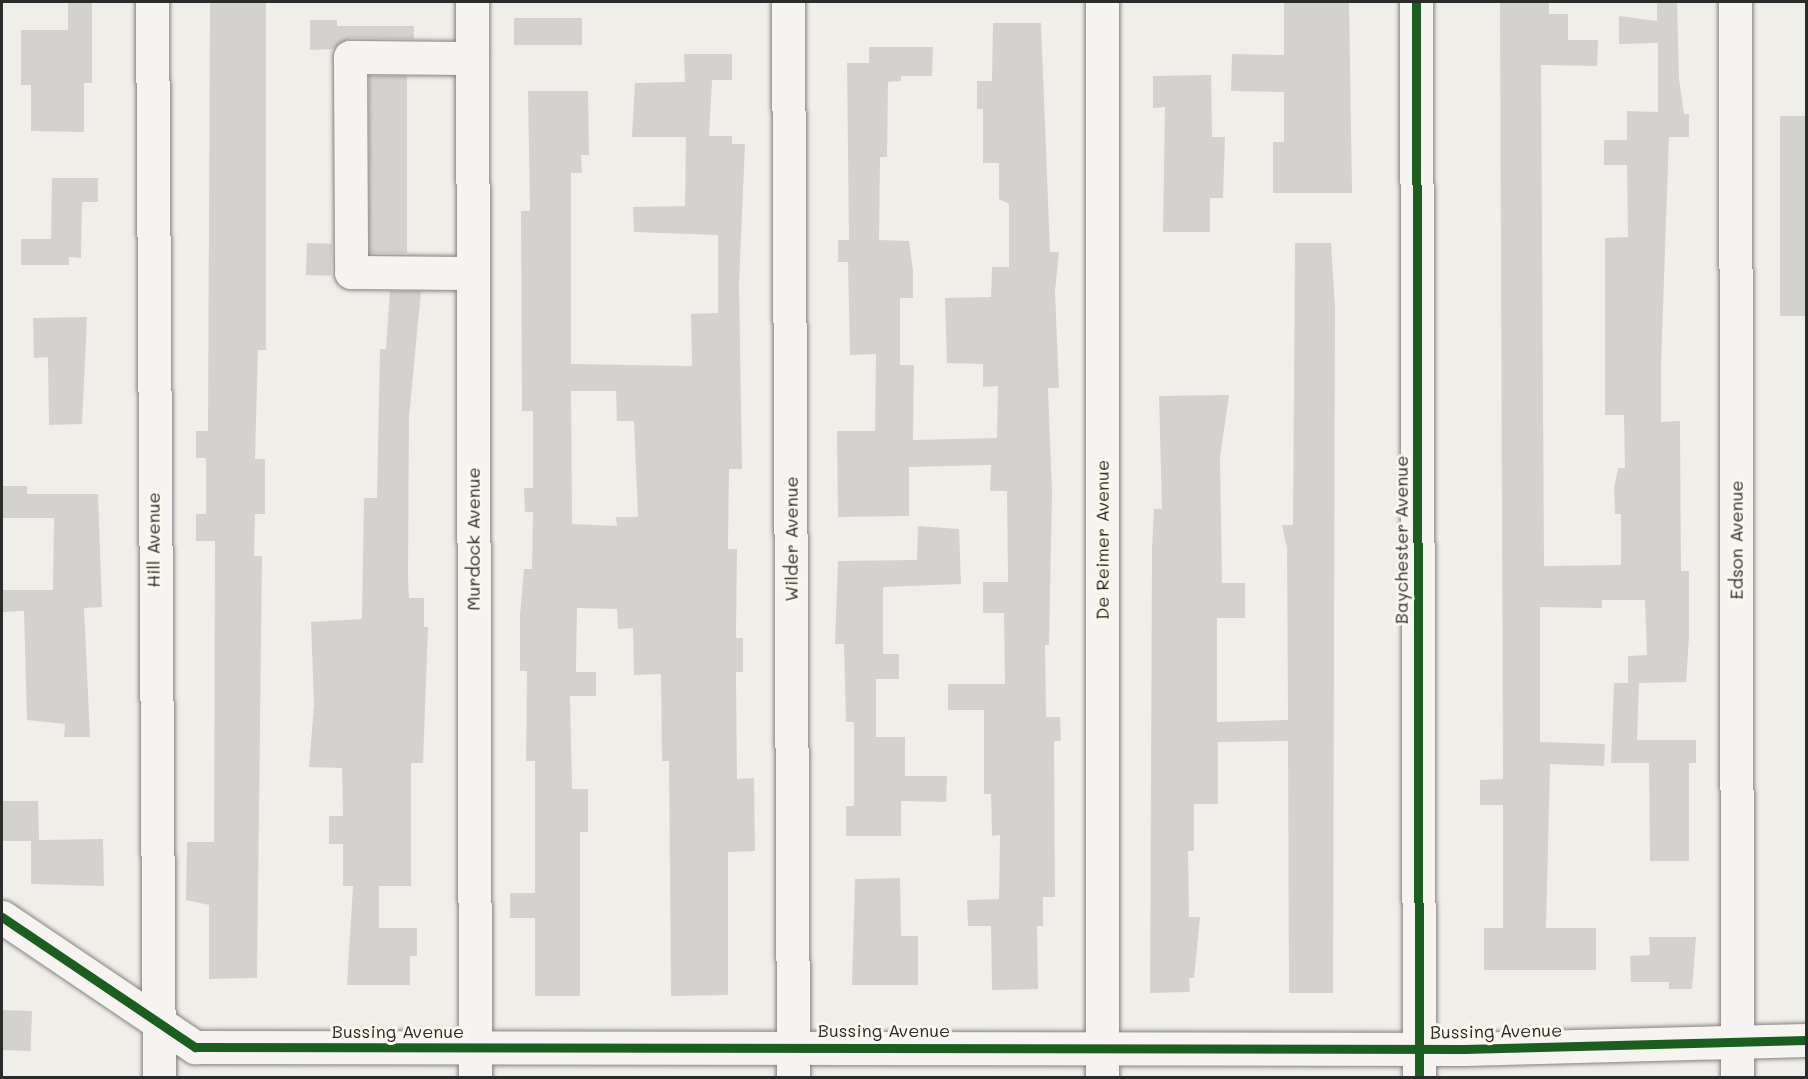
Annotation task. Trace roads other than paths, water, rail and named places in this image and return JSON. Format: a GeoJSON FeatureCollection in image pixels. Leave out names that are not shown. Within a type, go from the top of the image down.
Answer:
{"type":"FeatureCollection","features":[{"type":"Feature","properties":{"kind":"street","name":"Hill Avenue"},"geometry":{"type":"LineString","coordinates":[[152,2],[154,929],[159,1023],[159,1077]]}},
{"type":"Feature","properties":{"kind":"street","name":"Murdock Avenue"},"geometry":{"type":"LineString","coordinates":[[472,2],[475,1062]]}},
{"type":"Feature","properties":{"kind":"street","name":"Wilder Avenue"},"geometry":{"type":"LineString","coordinates":[[788,2],[793,1062]]}},
{"type":"Feature","properties":{"kind":"street","name":"De Reimer Avenue"},"geometry":{"type":"LineString","coordinates":[[1102,2],[1102,1077]]}},
{"type":"Feature","properties":{"kind":"street","name":"Baychester Avenue"},"geometry":{"type":"LineString","coordinates":[[1416,2],[1419,1063]]}},
{"type":"Feature","properties":{"kind":"street","name":"Edson Avenue"},"geometry":{"type":"LineString","coordinates":[[1735,2],[1737,1077]]}},
{"type":"Feature","properties":{"kind":"street"},"geometry":{"type":"LineString","coordinates":[[472,58],[350,57],[351,272],[473,273]]}},
{"type":"Feature","properties":{"kind":"street","name":"Bussing Avenue"},"geometry":{"type":"LineString","coordinates":[[2,917],[195,1047],[475,1062],[793,1062],[1102,1046],[1419,1063],[1806,1040]]}},
{"type":"Feature","properties":{"kind":"street"},"geometry":{"type":"LineString","coordinates":[[793,1062],[815,1077]]}}]}
